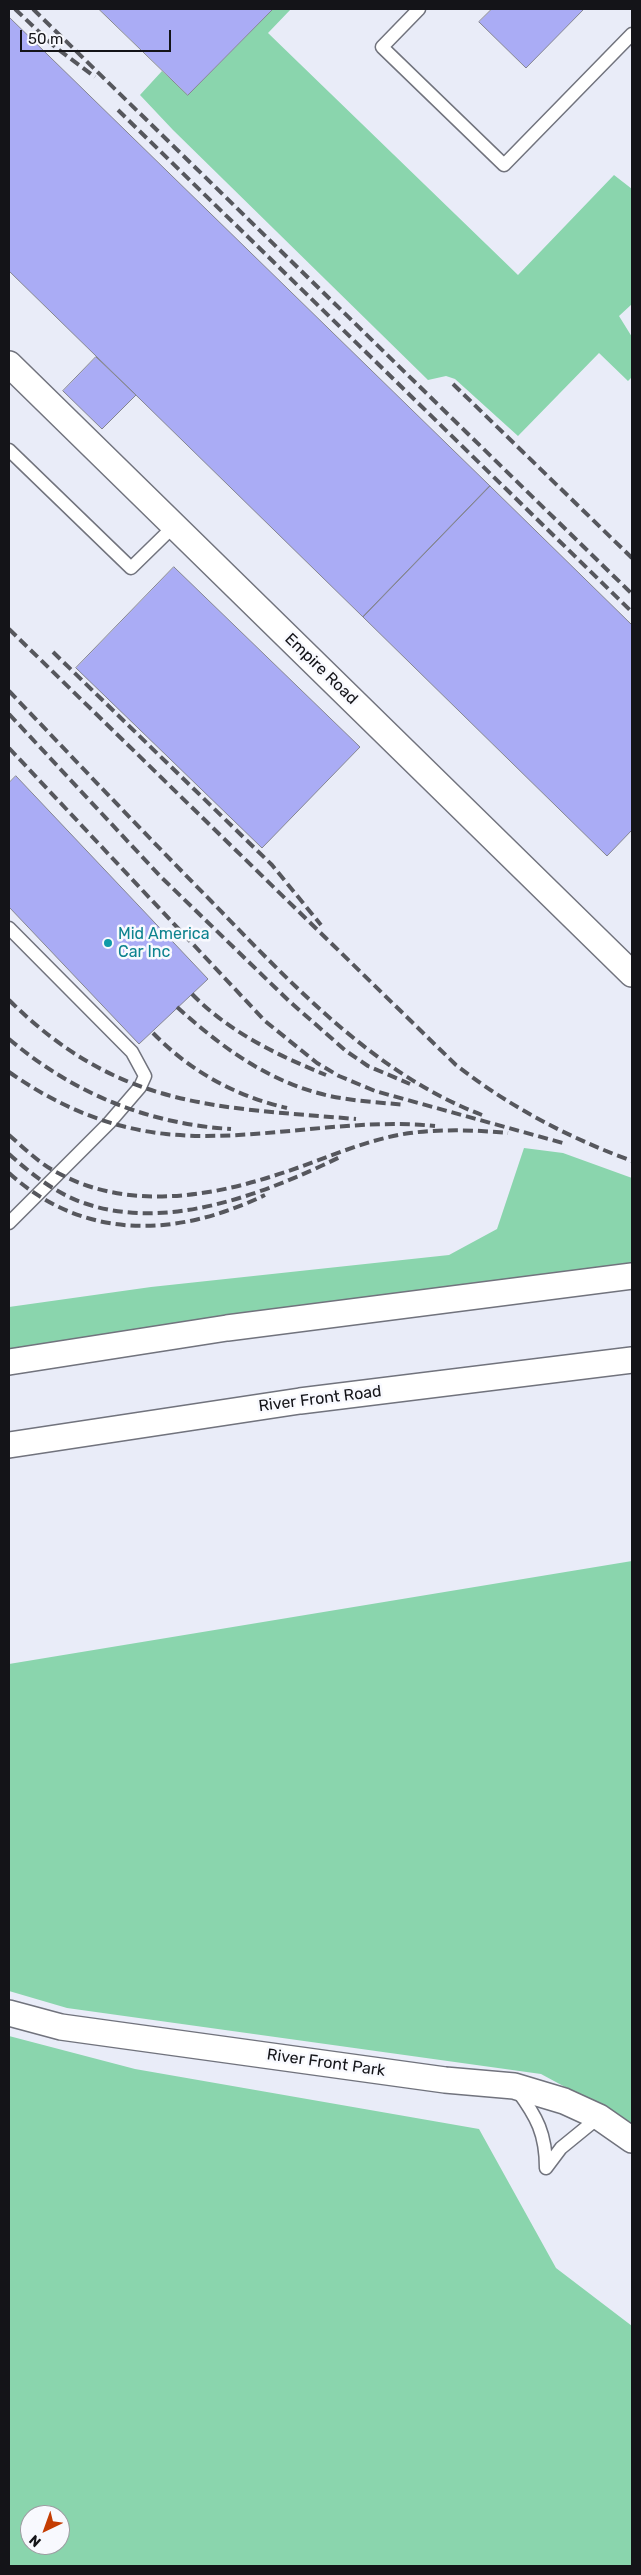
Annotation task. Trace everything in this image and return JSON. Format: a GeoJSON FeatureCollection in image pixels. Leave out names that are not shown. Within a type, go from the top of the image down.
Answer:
{"type":"FeatureCollection","features":[{"type":"Feature","properties":{"kind":"street","name":"Empire Road"},"geometry":{"type":"LineString","coordinates":[[9,364],[632,974]]}},
{"type":"Feature","properties":{"kind":"street"},"geometry":{"type":"LineString","coordinates":[[9,1362],[227,1328],[632,1276]]}},
{"type":"Feature","properties":{"kind":"street","name":"River Front Road"},"geometry":{"type":"LineString","coordinates":[[9,1445],[300,1401],[632,1360]]}},
{"type":"Feature","properties":{"kind":"street","name":"River Front Park"},"geometry":{"type":"LineString","coordinates":[[9,2013],[61,2027],[435,2079],[514,2086],[564,2101],[599,2117],[632,2140]]}},
{"type":"Feature","properties":{"kind":"lane"},"geometry":{"type":"LineString","coordinates":[[419,9],[382,47],[504,165],[632,34]]}},
{"type":"Feature","properties":{"kind":"lane"},"geometry":{"type":"LineString","coordinates":[[9,450],[131,568],[174,526]]}},
{"type":"Feature","properties":{"kind":"lane"},"geometry":{"type":"LineString","coordinates":[[9,928],[132,1052],[145,1076],[140,1087],[109,1123],[9,1223]]}},
{"type":"Feature","properties":{"kind":"lane"},"geometry":{"type":"LineString","coordinates":[[514,2086],[528,2106],[544,2137],[546,2168],[561,2148],[599,2117]]}},
{"type":"Feature","properties":{"kind":"green space"},"geometry":{"type":"Polygon","coordinates":[[[273,9],[291,9],[268,33],[518,275],[614,175],[632,189],[632,304],[619,316],[632,337],[632,377],[628,381],[599,353],[518,436],[455,379],[446,376],[428,380],[173,130],[140,95],[162,71],[188,95],[273,9]]]}},
{"type":"Feature","properties":{"kind":"green space"},"geometry":{"type":"Polygon","coordinates":[[[524,1148],[563,1153],[632,1178],[632,1266],[9,1351],[9,1307],[151,1287],[449,1255],[497,1229],[524,1148]]]}},
{"type":"Feature","properties":{"kind":"green space"},"geometry":{"type":"Polygon","coordinates":[[[632,1561],[632,2123],[541,2074],[67,2008],[9,1991],[9,1664],[632,1561]]]}},
{"type":"Feature","properties":{"kind":"green space"},"geometry":{"type":"Polygon","coordinates":[[[9,2036],[135,2069],[479,2129],[556,2268],[632,2326],[632,2566],[9,2566],[9,2036]]]}},
{"type":"Feature","properties":{"kind":"building"},"geometry":{"type":"Polygon","coordinates":[[[99,9],[273,9],[188,95],[99,9]]]}},
{"type":"Feature","properties":{"kind":"building"},"geometry":{"type":"Polygon","coordinates":[[[492,9],[584,9],[526,68],[479,22],[492,9]]]}},
{"type":"Feature","properties":{"kind":"building"},"geometry":{"type":"Polygon","coordinates":[[[9,17],[490,486],[363,617],[9,271],[9,17]]]}},
{"type":"Feature","properties":{"kind":"building"},"geometry":{"type":"Polygon","coordinates":[[[96,357],[136,395],[102,429],[63,391],[96,357]]]}},
{"type":"Feature","properties":{"kind":"building"},"geometry":{"type":"Polygon","coordinates":[[[490,486],[632,625],[632,830],[607,856],[363,617],[490,486]]]}},
{"type":"Feature","properties":{"kind":"building"},"geometry":{"type":"Polygon","coordinates":[[[174,567],[360,747],[262,848],[76,668],[174,567]]]}},
{"type":"Feature","properties":{"kind":"building","name":"Mid America Car Inc"},"geometry":{"type":"Polygon","coordinates":[[[16,776],[208,979],[139,1044],[9,907],[9,783],[16,776]]]}},
{"type":"Feature","properties":{"kind":"railway"},"geometry":{"type":"LineString","coordinates":[[15,9],[55,47],[95,77]]}},
{"type":"Feature","properties":{"kind":"railway"},"geometry":{"type":"LineString","coordinates":[[33,9],[632,594]]}},
{"type":"Feature","properties":{"kind":"railway"},"geometry":{"type":"LineString","coordinates":[[118,110],[632,612]]}},
{"type":"Feature","properties":{"kind":"railway"},"geometry":{"type":"LineString","coordinates":[[453,384],[632,558]]}},
{"type":"Feature","properties":{"kind":"railway"},"geometry":{"type":"LineString","coordinates":[[9,629],[456,1065],[518,1108],[585,1142],[632,1161]]}},
{"type":"Feature","properties":{"kind":"railway"},"geometry":{"type":"LineString","coordinates":[[53,652],[272,865],[321,925]]}},
{"type":"Feature","properties":{"kind":"railway"},"geometry":{"type":"LineString","coordinates":[[9,691],[271,963],[336,1023],[405,1076],[443,1097],[482,1115]]}},
{"type":"Feature","properties":{"kind":"railway"},"geometry":{"type":"LineString","coordinates":[[9,714],[160,876],[289,1001],[346,1051],[368,1066],[410,1084]]}},
{"type":"Feature","properties":{"kind":"railway"},"geometry":{"type":"LineString","coordinates":[[9,748],[265,1021],[317,1063],[339,1076],[375,1091],[563,1143]]}},
{"type":"Feature","properties":{"kind":"railway"},"geometry":{"type":"LineString","coordinates":[[192,994],[206,1008],[254,1041],[326,1075]]}},
{"type":"Feature","properties":{"kind":"railway"},"geometry":{"type":"LineString","coordinates":[[9,1000],[49,1036],[89,1062],[129,1082],[170,1096],[212,1105],[257,1111],[356,1119]]}},
{"type":"Feature","properties":{"kind":"railway"},"geometry":{"type":"LineString","coordinates":[[177,1007],[226,1047],[279,1079],[329,1096],[405,1105]]}},
{"type":"Feature","properties":{"kind":"railway"},"geometry":{"type":"LineString","coordinates":[[153,1033],[182,1059],[214,1080],[249,1097],[287,1108]]}},
{"type":"Feature","properties":{"kind":"railway"},"geometry":{"type":"LineString","coordinates":[[9,1039],[59,1075],[85,1090],[112,1102],[141,1113],[170,1120],[200,1126],[231,1129]]}},
{"type":"Feature","properties":{"kind":"railway"},"geometry":{"type":"LineString","coordinates":[[9,1072],[45,1095],[83,1113],[124,1126],[166,1134],[232,1135],[367,1125],[435,1126]]}},
{"type":"Feature","properties":{"kind":"railway"},"geometry":{"type":"LineString","coordinates":[[9,1135],[46,1166],[85,1185],[138,1196],[166,1196],[193,1194],[247,1184],[392,1136],[447,1130],[508,1133]]}},
{"type":"Feature","properties":{"kind":"railway"},"geometry":{"type":"LineString","coordinates":[[9,1154],[43,1181],[71,1198],[113,1210],[146,1213],[180,1211],[247,1196],[340,1157]]}},
{"type":"Feature","properties":{"kind":"railway"},"geometry":{"type":"LineString","coordinates":[[9,1173],[38,1195],[69,1211],[100,1221],[133,1226],[166,1225],[199,1219],[232,1209],[265,1195]]}},
{"type":"Feature","properties":{"kind":"place","name":"Mid America Car Inc"},"geometry":{"type":"Point","coordinates":[108,943]}}]}
